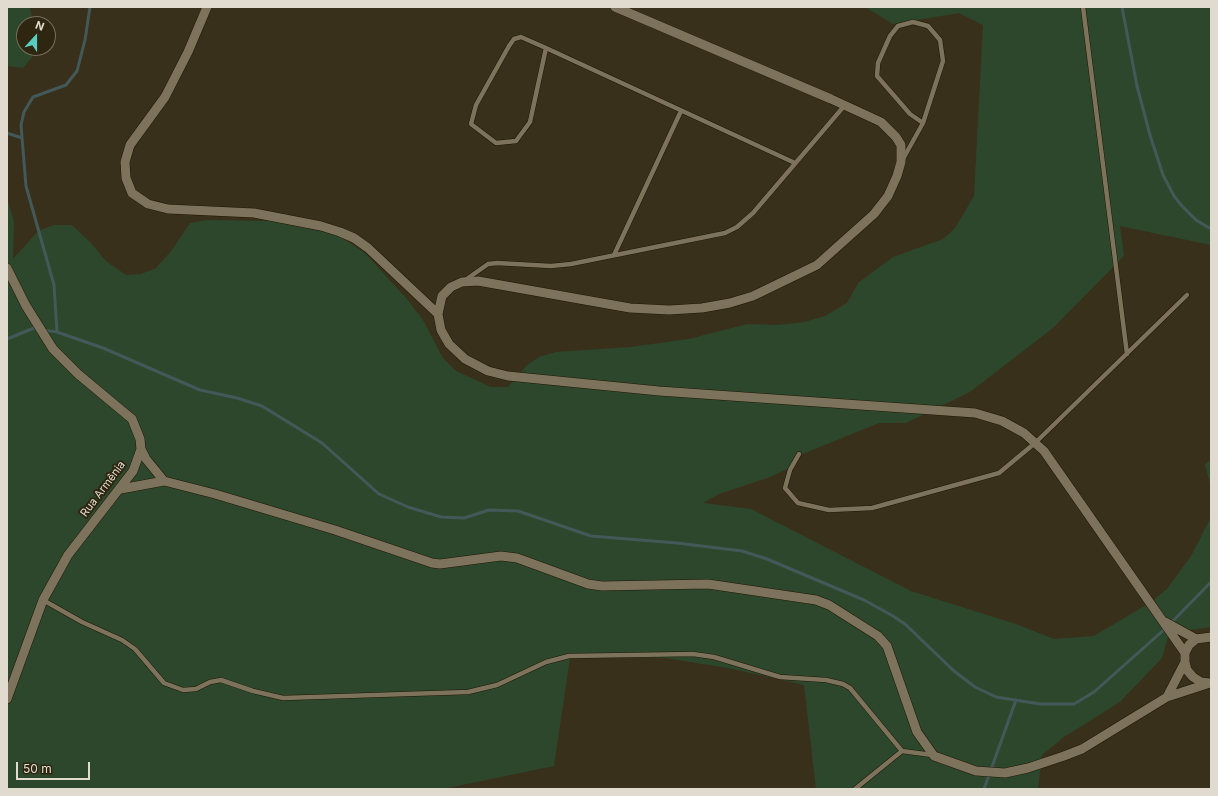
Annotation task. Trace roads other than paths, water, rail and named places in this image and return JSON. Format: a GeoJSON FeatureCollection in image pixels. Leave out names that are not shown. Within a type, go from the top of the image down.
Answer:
{"type":"FeatureCollection","features":[{"type":"Feature","properties":{"kind":"street"},"geometry":{"type":"LineString","coordinates":[[207,7],[188,52],[165,97],[130,145],[124,162],[126,178],[132,193],[148,204],[168,210],[254,213],[321,226],[340,232],[354,238],[368,248],[438,314]]}},
{"type":"Feature","properties":{"kind":"street"},"geometry":{"type":"LineString","coordinates":[[615,7],[845,105],[881,122],[891,130],[900,145],[901,162],[897,176],[888,196],[874,214],[817,265],[753,296],[730,303],[689,309],[630,308],[478,281],[462,282],[451,287],[442,296],[438,314],[440,330],[449,344],[465,359],[488,371],[508,376],[659,391],[975,413],[1002,421],[1024,433],[1044,451],[1165,622],[1185,657],[1187,670],[1193,677],[1201,682],[1211,682]]}},
{"type":"Feature","properties":{"kind":"street"},"geometry":{"type":"LineString","coordinates":[[7,268],[26,306],[53,349],[64,361],[132,419],[137,428],[141,449],[146,459],[164,481]]}},
{"type":"Feature","properties":{"kind":"street","name":"Rua Armênia"},"geometry":{"type":"LineString","coordinates":[[7,700],[43,600],[76,543],[121,489],[133,471],[141,449]]}},
{"type":"Feature","properties":{"kind":"street"},"geometry":{"type":"LineString","coordinates":[[121,489],[164,481],[215,494],[335,530],[432,563],[440,564],[501,556],[517,558],[588,584],[602,586],[708,584],[816,600],[829,605],[878,636],[887,646],[917,732],[934,756],[976,771],[1006,773],[1028,768],[1082,749],[1167,697],[1211,682]]}},
{"type":"Feature","properties":{"kind":"street"},"geometry":{"type":"LineString","coordinates":[[1165,622],[1196,639]]}},
{"type":"Feature","properties":{"kind":"street"},"geometry":{"type":"LineString","coordinates":[[1167,697],[1189,645],[1196,639],[1211,637]]}},
{"type":"Feature","properties":{"kind":"lane"},"geometry":{"type":"LineString","coordinates":[[1083,7],[1127,354]]}},
{"type":"Feature","properties":{"kind":"lane"},"geometry":{"type":"LineString","coordinates":[[901,162],[923,123],[943,61],[940,40],[928,26],[913,22],[898,26],[890,36],[878,63],[877,76],[910,114],[923,123]]}},
{"type":"Feature","properties":{"kind":"lane"},"geometry":{"type":"LineString","coordinates":[[546,48],[530,122],[516,141],[496,143],[471,124],[476,105],[514,39],[521,37],[546,48],[795,163]]}},
{"type":"Feature","properties":{"kind":"lane"},"geometry":{"type":"LineString","coordinates":[[462,282],[488,264],[498,263],[552,266],[725,233],[737,227],[753,213],[845,105]]}},
{"type":"Feature","properties":{"kind":"lane"},"geometry":{"type":"LineString","coordinates":[[614,255],[681,111]]}},
{"type":"Feature","properties":{"kind":"lane"},"geometry":{"type":"LineString","coordinates":[[798,454],[790,470],[785,488],[798,503],[829,510],[872,508],[999,473],[1035,443],[1187,295]]}},
{"type":"Feature","properties":{"kind":"lane"},"geometry":{"type":"LineString","coordinates":[[43,600],[82,622],[122,640],[136,649],[164,682],[183,690],[196,689],[210,682],[221,680],[253,691],[284,698],[468,692],[497,685],[546,662],[569,656],[693,654],[714,657],[780,677],[826,680],[843,684],[850,688],[902,751],[934,756]]}},
{"type":"Feature","properties":{"kind":"lane"},"geometry":{"type":"LineString","coordinates":[[855,789],[902,751]]}},
{"type":"Feature","properties":{"kind":"waterway"},"geometry":{"type":"LineString","coordinates":[[57,332],[54,285],[26,186],[21,125],[24,112],[33,97],[66,85],[77,71],[85,40],[90,7]]}},
{"type":"Feature","properties":{"kind":"waterway"},"geometry":{"type":"LineString","coordinates":[[1122,7],[1137,86],[1150,135],[1163,175],[1174,196],[1182,206],[1196,220],[1211,229]]}},
{"type":"Feature","properties":{"kind":"waterway"},"geometry":{"type":"LineString","coordinates":[[7,133],[22,138]]}},
{"type":"Feature","properties":{"kind":"waterway"},"geometry":{"type":"LineString","coordinates":[[7,339],[34,328],[37,329]]}},
{"type":"Feature","properties":{"kind":"waterway"},"geometry":{"type":"LineString","coordinates":[[43,330],[57,332],[103,348],[200,390],[237,398],[262,406],[322,443],[379,494],[408,507],[441,517],[464,518],[489,510],[518,511],[591,536],[677,543],[742,551],[767,559],[864,600],[893,616],[905,624],[954,671],[975,687],[996,697],[1040,704],[1074,704],[1094,692],[1166,628]]}},
{"type":"Feature","properties":{"kind":"waterway"},"geometry":{"type":"LineString","coordinates":[[1170,624],[1211,582]]}},
{"type":"Feature","properties":{"kind":"waterway"},"geometry":{"type":"LineString","coordinates":[[984,789],[1016,700]]}}]}
